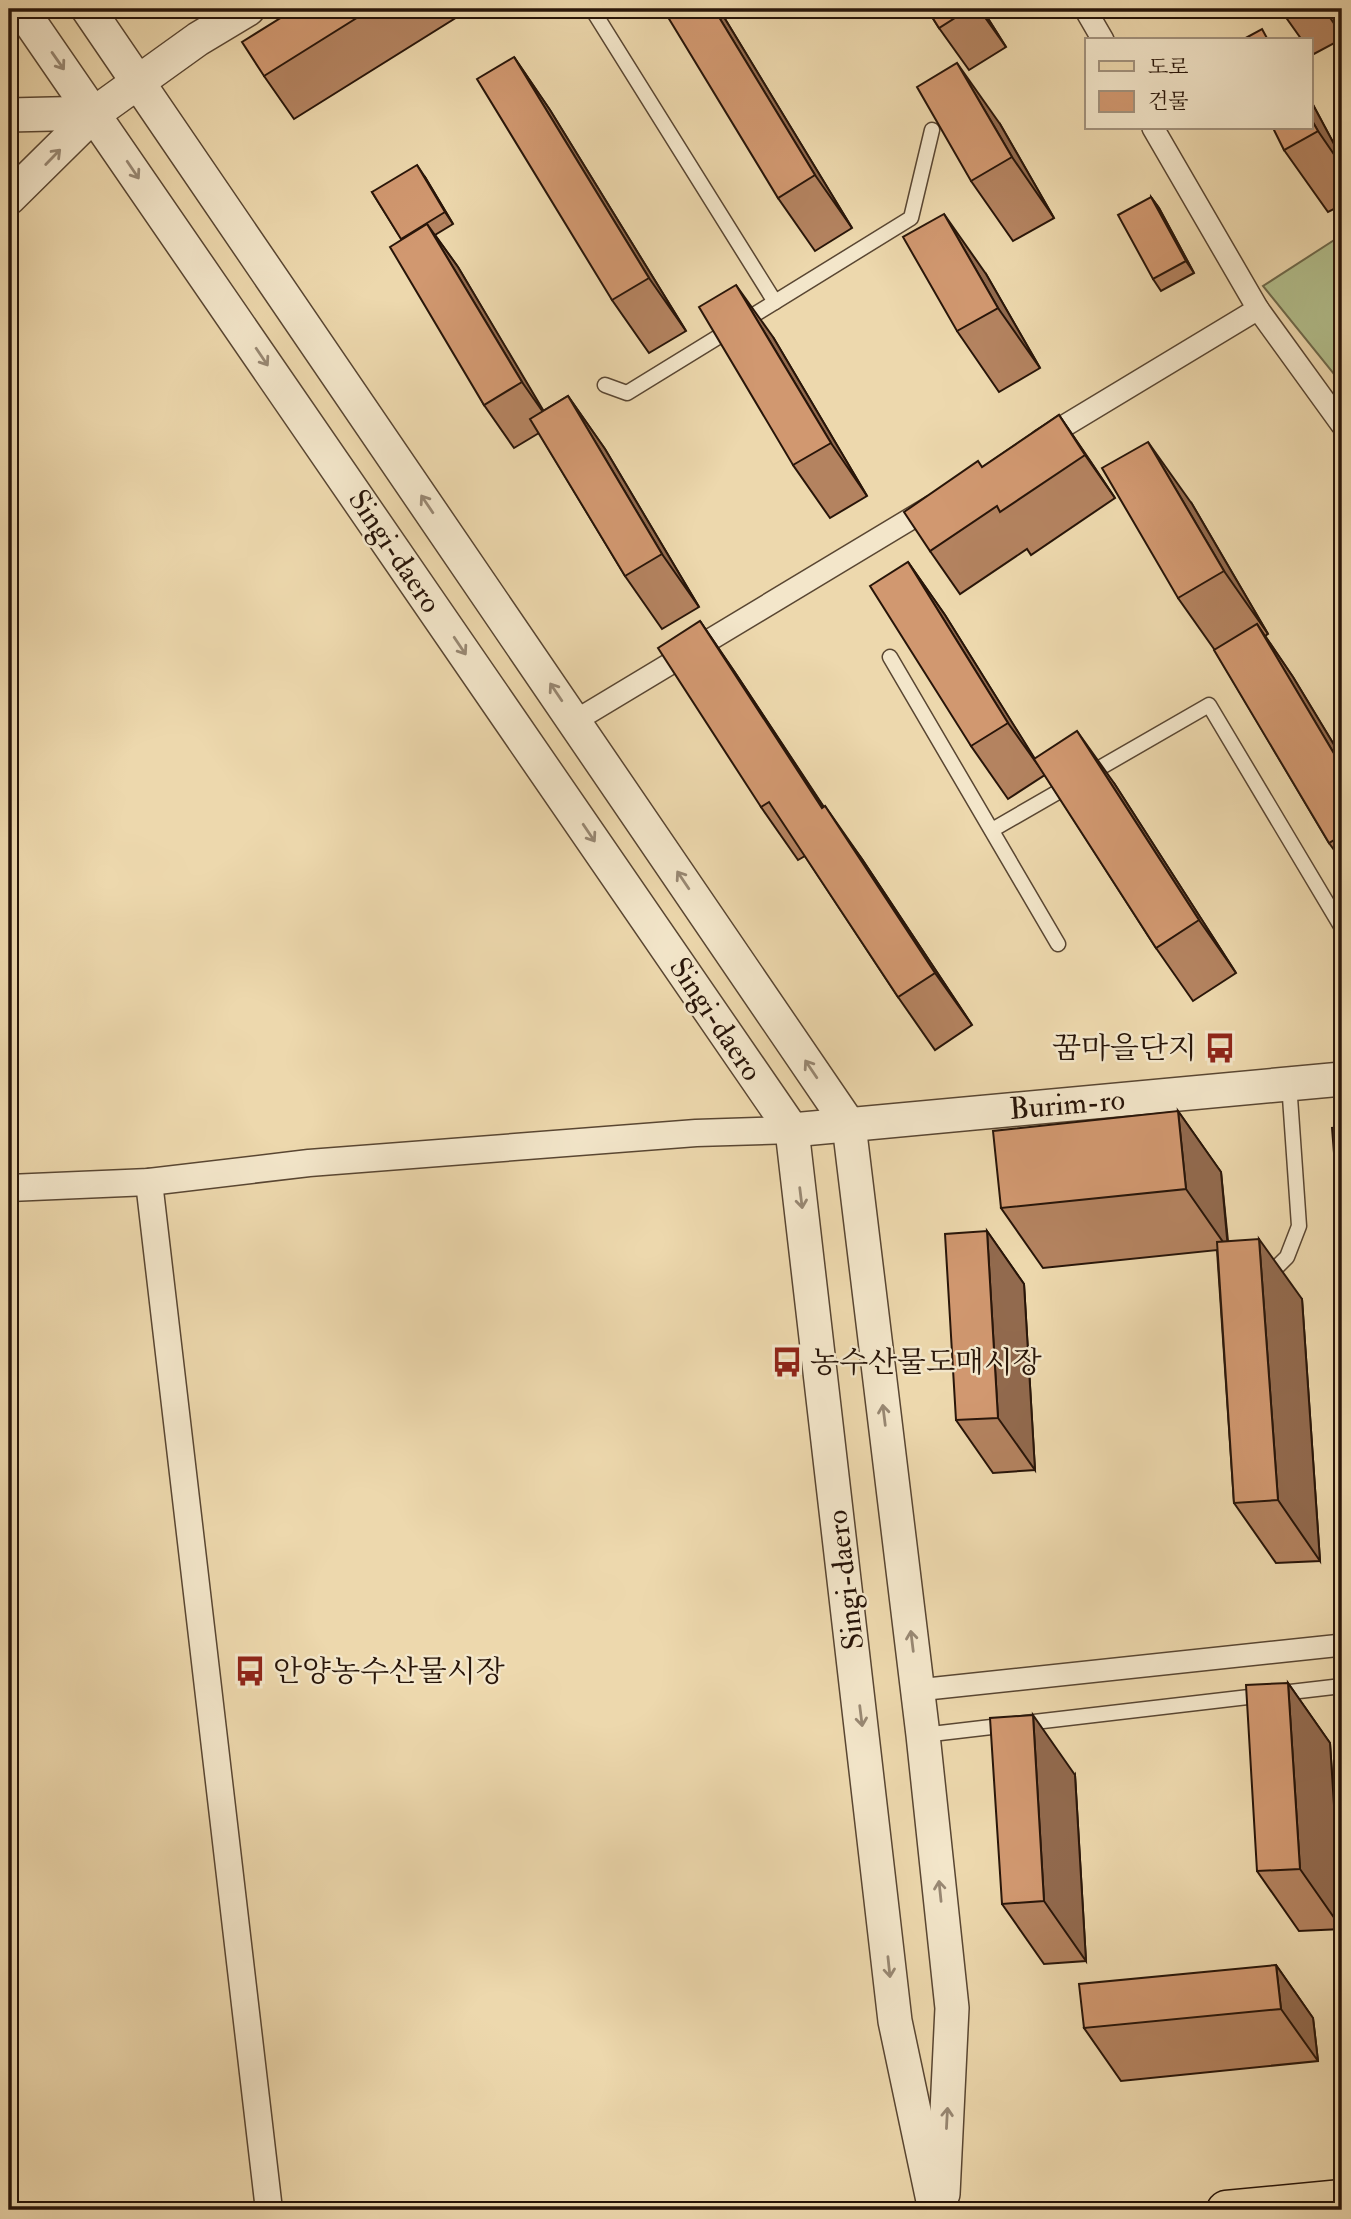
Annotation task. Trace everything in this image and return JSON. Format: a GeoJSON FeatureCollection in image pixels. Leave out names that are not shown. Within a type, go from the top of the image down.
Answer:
{"type":"FeatureCollection","features":[{"type":"Feature","properties":{"kind":"main road"},"geometry":{"type":"LineString","coordinates":[[1226,2210],[1342,2199]]}},
{"type":"Feature","properties":{"kind":"street","name":"Singi-daero"},"geometry":{"type":"LineString","coordinates":[[21,9],[792,1130],[894,2021],[935,2210]]}},
{"type":"Feature","properties":{"kind":"street","name":"Singi-daero"},"geometry":{"type":"LineString","coordinates":[[88,9],[849,1125],[918,1690],[952,2008],[942,2210]]}},
{"type":"Feature","properties":{"kind":"street"},"geometry":{"type":"LineString","coordinates":[[9,198],[95,113],[248,9]]}},
{"type":"Feature","properties":{"kind":"street"},"geometry":{"type":"LineString","coordinates":[[1085,9],[1102,38]]}},
{"type":"Feature","properties":{"kind":"street"},"geometry":{"type":"LineString","coordinates":[[9,115],[95,113]]}},
{"type":"Feature","properties":{"kind":"street"},"geometry":{"type":"LineString","coordinates":[[1154,130],[1258,309],[1342,425]]}},
{"type":"Feature","properties":{"kind":"street"},"geometry":{"type":"LineString","coordinates":[[1022,452],[1258,309]]}},
{"type":"Feature","properties":{"kind":"street"},"geometry":{"type":"LineString","coordinates":[[575,721],[951,494]]}},
{"type":"Feature","properties":{"kind":"street","name":"Burim-ro"},"geometry":{"type":"LineString","coordinates":[[792,1130],[1342,1079]]}},
{"type":"Feature","properties":{"kind":"street"},"geometry":{"type":"LineString","coordinates":[[9,1188],[149,1182],[323,1161],[696,1133],[792,1130]]}},
{"type":"Feature","properties":{"kind":"street"},"geometry":{"type":"LineString","coordinates":[[149,1182],[269,2210]]}},
{"type":"Feature","properties":{"kind":"street"},"geometry":{"type":"LineString","coordinates":[[918,1690],[1342,1645]]}},
{"type":"Feature","properties":{"kind":"lane"},"geometry":{"type":"LineString","coordinates":[[592,9],[775,302]]}},
{"type":"Feature","properties":{"kind":"lane"},"geometry":{"type":"LineString","coordinates":[[605,385],[627,393],[911,218],[932,130]]}},
{"type":"Feature","properties":{"kind":"lane"},"geometry":{"type":"LineString","coordinates":[[890,657],[1058,944]]}},
{"type":"Feature","properties":{"kind":"lane"},"geometry":{"type":"LineString","coordinates":[[992,830],[1209,705],[1342,928]]}},
{"type":"Feature","properties":{"kind":"lane"},"geometry":{"type":"LineString","coordinates":[[1249,1282],[1262,1282],[1287,1257],[1299,1226],[1289,1083]]}},
{"type":"Feature","properties":{"kind":"lane"},"geometry":{"type":"LineString","coordinates":[[923,1735],[1342,1686]]}},
{"type":"Feature","properties":{"kind":"green space"},"geometry":{"type":"Polygon","coordinates":[[[1342,235],[1342,384],[1263,286],[1342,235]]]}},
{"type":"Feature","properties":{"kind":"building"},"geometry":{"type":"Polygon","coordinates":[[[295,9],[371,9],[264,76],[242,42],[295,9]]]}},
{"type":"Feature","properties":{"kind":"building"},"geometry":{"type":"Polygon","coordinates":[[[663,9],[714,9],[815,175],[778,198],[663,9]]]}},
{"type":"Feature","properties":{"kind":"building"},"geometry":{"type":"Polygon","coordinates":[[[927,9],[969,9],[939,28],[927,9]]]}},
{"type":"Feature","properties":{"kind":"building"},"geometry":{"type":"Polygon","coordinates":[[[1262,29],[1267,38],[1246,38],[1262,29]]]}},
{"type":"Feature","properties":{"kind":"building"},"geometry":{"type":"Polygon","coordinates":[[[514,57],[649,278],[612,300],[477,79],[514,57]]]}},
{"type":"Feature","properties":{"kind":"building"},"geometry":{"type":"Polygon","coordinates":[[[957,63],[1012,157],[971,181],[917,87],[957,63]]]}},
{"type":"Feature","properties":{"kind":"building"},"geometry":{"type":"Polygon","coordinates":[[[1312,121],[1318,131],[1284,150],[1274,130],[1312,130],[1312,121]]]}},
{"type":"Feature","properties":{"kind":"building"},"geometry":{"type":"Polygon","coordinates":[[[417,165],[445,212],[401,239],[372,192],[417,165]]]}},
{"type":"Feature","properties":{"kind":"building"},"geometry":{"type":"Polygon","coordinates":[[[1151,197],[1186,261],[1153,279],[1118,215],[1151,197]]]}},
{"type":"Feature","properties":{"kind":"building"},"geometry":{"type":"Polygon","coordinates":[[[944,214],[998,308],[957,331],[903,237],[944,214]]]}},
{"type":"Feature","properties":{"kind":"building"},"geometry":{"type":"Polygon","coordinates":[[[427,224],[522,382],[484,405],[390,247],[427,224]]]}},
{"type":"Feature","properties":{"kind":"building"},"geometry":{"type":"Polygon","coordinates":[[[736,285],[831,443],[793,465],[699,307],[736,285]]]}},
{"type":"Feature","properties":{"kind":"building"},"geometry":{"type":"Polygon","coordinates":[[[568,396],[662,554],[625,576],[530,419],[568,396]]]}},
{"type":"Feature","properties":{"kind":"building"},"geometry":{"type":"Polygon","coordinates":[[[1059,415],[1085,455],[1000,512],[997,506],[930,551],[904,512],[978,461],[982,467],[1059,415]]]}},
{"type":"Feature","properties":{"kind":"building"},"geometry":{"type":"Polygon","coordinates":[[[1148,442],[1224,571],[1178,598],[1102,468],[1148,442]]]}},
{"type":"Feature","properties":{"kind":"building"},"geometry":{"type":"Polygon","coordinates":[[[908,562],[1008,723],[971,746],[870,586],[908,562]]]}},
{"type":"Feature","properties":{"kind":"building"},"geometry":{"type":"Polygon","coordinates":[[[700,621],[822,808],[825,806],[935,973],[898,997],[769,802],[761,807],[658,648],[700,621]]]}},
{"type":"Feature","properties":{"kind":"building"},"geometry":{"type":"Polygon","coordinates":[[[1257,624],[1342,767],[1342,835],[1329,843],[1214,650],[1257,624]]]}},
{"type":"Feature","properties":{"kind":"building"},"geometry":{"type":"Polygon","coordinates":[[[1077,731],[1199,920],[1156,948],[1034,759],[1077,731]]]}},
{"type":"Feature","properties":{"kind":"building"},"geometry":{"type":"Polygon","coordinates":[[[1178,1111],[1186,1189],[1001,1208],[993,1131],[1178,1111]]]}},
{"type":"Feature","properties":{"kind":"building"},"geometry":{"type":"Polygon","coordinates":[[[1342,1127],[1342,1203],[1338,1203],[1332,1128],[1342,1127]]]}},
{"type":"Feature","properties":{"kind":"building"},"geometry":{"type":"Polygon","coordinates":[[[987,1231],[998,1418],[956,1420],[945,1234],[987,1231]]]}},
{"type":"Feature","properties":{"kind":"building"},"geometry":{"type":"Polygon","coordinates":[[[1259,1239],[1278,1500],[1234,1503],[1217,1242],[1259,1239]]]}},
{"type":"Feature","properties":{"kind":"building"},"geometry":{"type":"Polygon","coordinates":[[[1288,1683],[1300,1869],[1257,1871],[1246,1685],[1288,1683]]]}},
{"type":"Feature","properties":{"kind":"building"},"geometry":{"type":"Polygon","coordinates":[[[1033,1715],[1044,1901],[1002,1904],[990,1718],[1033,1715]]]}},
{"type":"Feature","properties":{"kind":"building"},"geometry":{"type":"Polygon","coordinates":[[[1276,1965],[1281,2009],[1084,2028],[1079,1984],[1276,1965]]]}},
{"type":"Feature","properties":{"kind":"place","name":"꿈마을단지"},"geometry":{"type":"Point","coordinates":[1220,1048]}},
{"type":"Feature","properties":{"kind":"place","name":"농수산물도매시장"},"geometry":{"type":"Point","coordinates":[787,1362]}},
{"type":"Feature","properties":{"kind":"place","name":"안양농수산물시장"},"geometry":{"type":"Point","coordinates":[250,1671]}}]}
